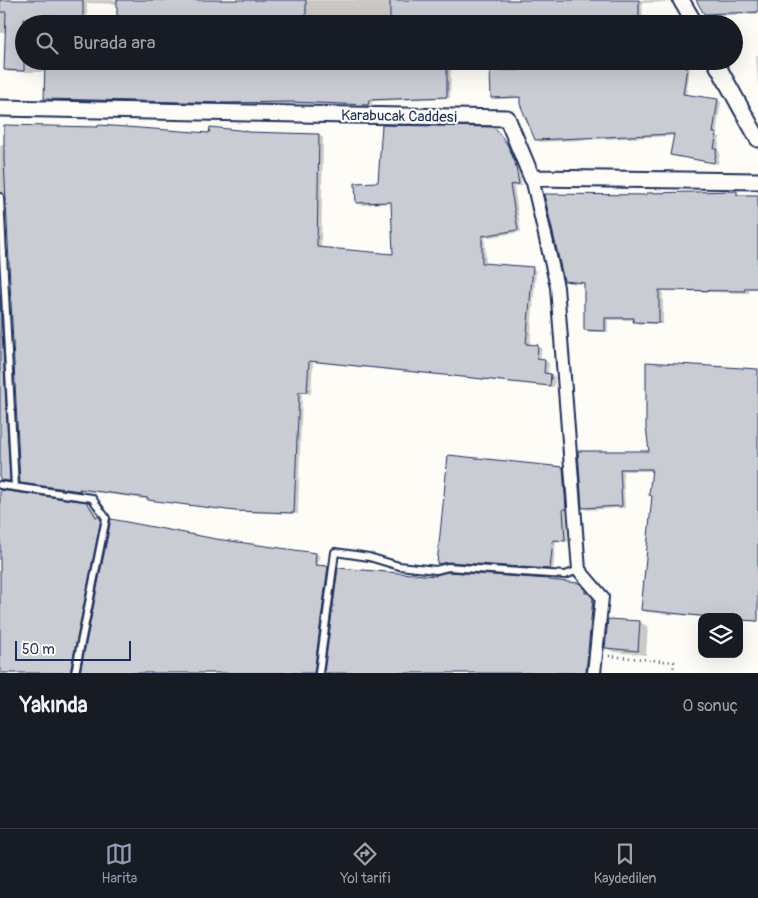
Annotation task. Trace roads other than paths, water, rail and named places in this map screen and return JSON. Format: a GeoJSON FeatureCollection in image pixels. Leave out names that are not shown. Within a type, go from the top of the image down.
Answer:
{"type":"FeatureCollection","features":[{"type":"Feature","properties":{"kind":"street"},"geometry":{"type":"LineString","coordinates":[[682,0],[690,15]]}},
{"type":"Feature","properties":{"kind":"street"},"geometry":{"type":"LineString","coordinates":[[720,70],[758,139]]}},
{"type":"Feature","properties":{"kind":"street","name":"Karabucak Caddesi"},"geometry":{"type":"LineString","coordinates":[[0,108],[507,118],[532,178]]}},
{"type":"Feature","properties":{"kind":"street"},"geometry":{"type":"LineString","coordinates":[[594,673],[602,597],[579,570],[557,287],[532,178],[758,181]]}},
{"type":"Feature","properties":{"kind":"lane"},"geometry":{"type":"LineString","coordinates":[[0,197],[15,487]]}},
{"type":"Feature","properties":{"kind":"lane"},"geometry":{"type":"LineString","coordinates":[[0,485],[92,498],[106,518],[75,673]]}},
{"type":"Feature","properties":{"kind":"lane"},"geometry":{"type":"LineString","coordinates":[[319,673],[335,552],[370,557],[399,566],[436,570],[448,567],[564,575],[579,570]]}}]}
